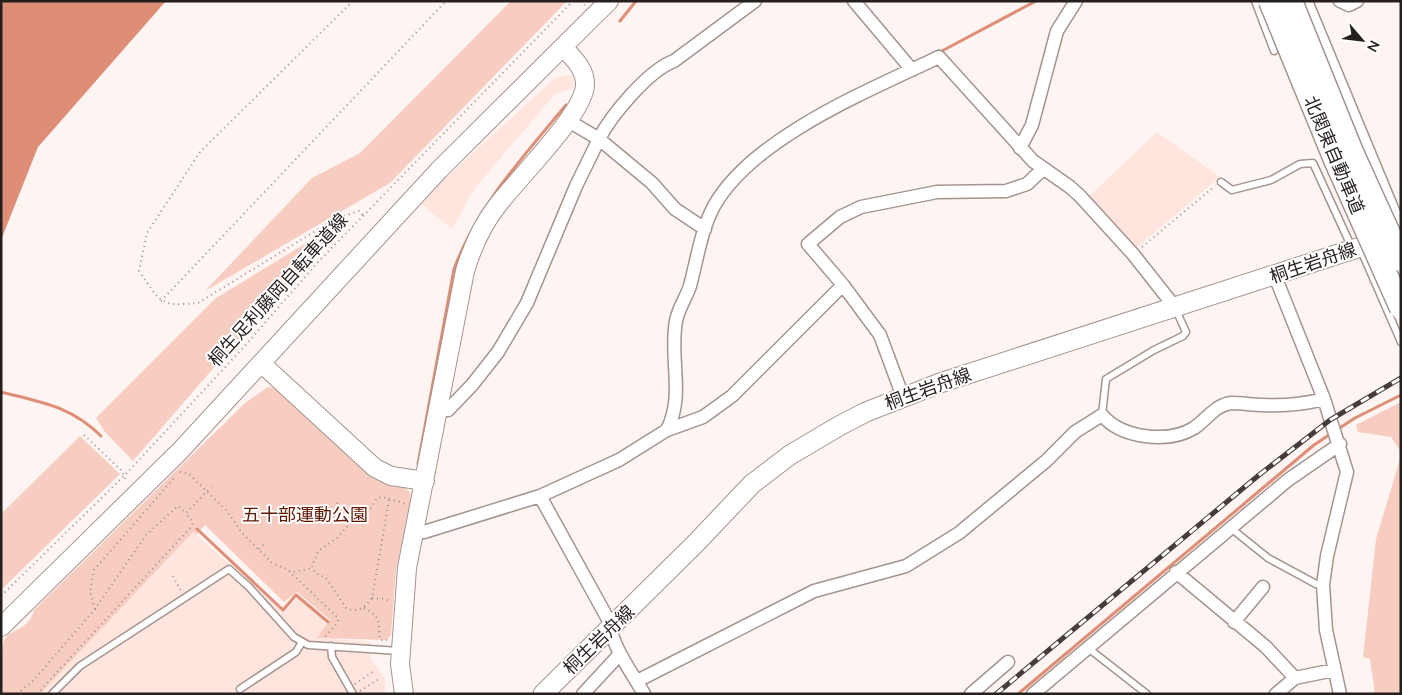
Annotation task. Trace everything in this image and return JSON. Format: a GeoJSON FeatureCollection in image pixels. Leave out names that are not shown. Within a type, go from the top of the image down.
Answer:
{"type":"FeatureCollection","features":[{"type":"Feature","properties":{"kind":"highway","name":"北関東自動車道"},"geometry":{"type":"LineString","coordinates":[[1270,1],[1336,162],[1401,308]]}},
{"type":"Feature","properties":{"kind":"highway","name":"北関東自動車道"},"geometry":{"type":"LineString","coordinates":[[1291,1],[1352,152],[1401,260]]}},
{"type":"Feature","properties":{"kind":"main road","name":"桐生岩舟線"},"geometry":{"type":"LineString","coordinates":[[543,694],[696,543],[725,510],[771,468],[839,426],[903,397],[1174,306],[1276,276],[1401,234]]}},
{"type":"Feature","properties":{"kind":"street"},"geometry":{"type":"LineString","coordinates":[[1,627],[180,451],[439,170],[608,1]]}},
{"type":"Feature","properties":{"kind":"street"},"geometry":{"type":"LineString","coordinates":[[439,410],[448,410],[472,385],[498,352],[522,311],[576,186],[599,139],[621,107],[664,64],[674,61],[755,1]]}},
{"type":"Feature","properties":{"kind":"street"},"geometry":{"type":"LineString","coordinates":[[854,1],[912,70]]}},
{"type":"Feature","properties":{"kind":"street"},"geometry":{"type":"LineString","coordinates":[[1306,1],[1401,230]]}},
{"type":"Feature","properties":{"kind":"street"},"geometry":{"type":"LineString","coordinates":[[1340,1],[1349,6],[1357,1]]}},
{"type":"Feature","properties":{"kind":"street"},"geometry":{"type":"LineString","coordinates":[[1020,148],[1032,125],[1057,31],[1072,3]]}},
{"type":"Feature","properties":{"kind":"street"},"geometry":{"type":"LineString","coordinates":[[404,694],[394,646],[407,568],[439,410],[460,292],[470,254],[497,206],[567,120],[583,95],[585,80],[580,66],[562,47]]}},
{"type":"Feature","properties":{"kind":"street"},"geometry":{"type":"LineString","coordinates":[[667,430],[674,417],[676,402],[675,323],[688,294],[712,209],[721,194],[775,145],[828,111],[939,57],[1020,148],[1043,169],[1070,187],[1133,254],[1174,306]]}},
{"type":"Feature","properties":{"kind":"street"},"geometry":{"type":"LineString","coordinates":[[567,120],[599,139],[652,183],[675,209],[705,229]]}},
{"type":"Feature","properties":{"kind":"street"},"geometry":{"type":"LineString","coordinates":[[903,397],[880,335],[843,285],[808,244],[840,217],[861,207],[937,192],[996,192],[1015,189],[1027,184],[1043,169]]}},
{"type":"Feature","properties":{"kind":"street"},"geometry":{"type":"LineString","coordinates":[[1276,276],[1324,399],[1347,472],[1327,556],[1323,585],[1326,630],[1340,694]]}},
{"type":"Feature","properties":{"kind":"street"},"geometry":{"type":"LineString","coordinates":[[414,531],[424,532],[540,496],[618,460],[667,430],[703,416],[732,396],[843,285]]}},
{"type":"Feature","properties":{"kind":"street"},"geometry":{"type":"LineString","coordinates":[[262,364],[375,468],[391,476],[425,481]]}},
{"type":"Feature","properties":{"kind":"street"},"geometry":{"type":"LineString","coordinates":[[637,681],[814,590],[906,566],[960,533],[1046,461],[1076,432],[1102,415],[1110,424],[1121,429],[1136,434],[1169,438],[1194,428],[1224,405],[1293,404],[1324,399]]}},
{"type":"Feature","properties":{"kind":"street"},"geometry":{"type":"LineString","coordinates":[[1033,694],[1176,572],[1232,529],[1337,437]]}},
{"type":"Feature","properties":{"kind":"street"},"geometry":{"type":"LineString","coordinates":[[540,496],[609,620],[610,629],[619,655],[644,694]]}},
{"type":"Feature","properties":{"kind":"street"},"geometry":{"type":"LineString","coordinates":[[1176,572],[1266,647],[1295,678]]}},
{"type":"Feature","properties":{"kind":"street"},"geometry":{"type":"LineString","coordinates":[[1234,622],[1263,587]]}},
{"type":"Feature","properties":{"kind":"street"},"geometry":{"type":"LineString","coordinates":[[583,694],[619,655]]}},
{"type":"Feature","properties":{"kind":"street"},"geometry":{"type":"LineString","coordinates":[[971,694],[1008,662]]}},
{"type":"Feature","properties":{"kind":"street"},"geometry":{"type":"LineString","coordinates":[[1276,694],[1295,678],[1334,670]]}},
{"type":"Feature","properties":{"kind":"lane"},"geometry":{"type":"LineString","coordinates":[[1255,1],[1274,51]]}},
{"type":"Feature","properties":{"kind":"lane"},"geometry":{"type":"LineString","coordinates":[[1297,30],[1315,23]]}},
{"type":"Feature","properties":{"kind":"lane"},"geometry":{"type":"LineString","coordinates":[[1270,40],[1288,33]]}},
{"type":"Feature","properties":{"kind":"lane"},"geometry":{"type":"LineString","coordinates":[[1221,182],[1232,190],[1271,180],[1300,164],[1313,163],[1401,342]]}},
{"type":"Feature","properties":{"kind":"lane"},"geometry":{"type":"LineString","coordinates":[[1102,415],[1106,379],[1154,350],[1183,336],[1186,332],[1174,306]]}},
{"type":"Feature","properties":{"kind":"lane"},"geometry":{"type":"LineString","coordinates":[[1232,529],[1268,558],[1316,584],[1323,585]]}},
{"type":"Feature","properties":{"kind":"lane"},"geometry":{"type":"LineString","coordinates":[[52,694],[80,666],[229,569],[249,587],[294,637],[308,645],[394,646]]}},
{"type":"Feature","properties":{"kind":"lane"},"geometry":{"type":"LineString","coordinates":[[240,689],[296,652],[302,642]]}},
{"type":"Feature","properties":{"kind":"lane"},"geometry":{"type":"LineString","coordinates":[[330,646],[332,657],[353,692]]}},
{"type":"Feature","properties":{"kind":"lane"},"geometry":{"type":"LineString","coordinates":[[1088,648],[1147,694]]}},
{"type":"Feature","properties":{"kind":"path"},"geometry":{"type":"LineString","coordinates":[[353,1],[200,152],[147,233],[140,271],[161,301],[172,306],[198,303],[335,219],[359,211],[363,214]]}},
{"type":"Feature","properties":{"kind":"path"},"geometry":{"type":"LineString","coordinates":[[161,301],[446,1]]}},
{"type":"Feature","properties":{"kind":"path","name":"桐生足利藤岡自転車道線"},"geometry":{"type":"LineString","coordinates":[[1,596],[124,476],[242,349],[363,214],[573,1]]}},
{"type":"Feature","properties":{"kind":"path"},"geometry":{"type":"LineString","coordinates":[[1133,254],[1221,182]]}},
{"type":"Feature","properties":{"kind":"path"},"geometry":{"type":"LineString","coordinates":[[84,435],[124,476],[126,481]]}},
{"type":"Feature","properties":{"kind":"path"},"geometry":{"type":"LineString","coordinates":[[175,469],[188,474],[227,511],[242,533],[272,563],[289,571],[338,618],[338,622],[323,639]]}},
{"type":"Feature","properties":{"kind":"path"},"geometry":{"type":"LineString","coordinates":[[95,609],[90,591],[94,570],[179,472]]}},
{"type":"Feature","properties":{"kind":"path"},"geometry":{"type":"LineString","coordinates":[[186,513],[211,487]]}},
{"type":"Feature","properties":{"kind":"path"},"geometry":{"type":"LineString","coordinates":[[389,500],[372,598],[364,608],[353,611],[347,609],[326,578],[315,573],[312,568],[314,558],[318,551],[336,539],[354,519],[370,508],[377,498],[383,497],[403,504]]}},
{"type":"Feature","properties":{"kind":"path"},"geometry":{"type":"LineString","coordinates":[[337,503],[354,519]]}},
{"type":"Feature","properties":{"kind":"path"},"geometry":{"type":"LineString","coordinates":[[17,694],[32,682],[95,609],[146,535],[178,506],[193,522],[192,526],[36,694]]}},
{"type":"Feature","properties":{"kind":"path"},"geometry":{"type":"LineString","coordinates":[[259,549],[264,544]]}},
{"type":"Feature","properties":{"kind":"path"},"geometry":{"type":"LineString","coordinates":[[289,571],[312,568]]}},
{"type":"Feature","properties":{"kind":"path"},"geometry":{"type":"LineString","coordinates":[[173,576],[185,598]]}},
{"type":"Feature","properties":{"kind":"path"},"geometry":{"type":"LineString","coordinates":[[372,598],[385,598]]}},
{"type":"Feature","properties":{"kind":"path"},"geometry":{"type":"LineString","coordinates":[[364,608],[375,614],[380,622],[380,640],[394,646]]}},
{"type":"Feature","properties":{"kind":"path"},"geometry":{"type":"LineString","coordinates":[[353,692],[374,672]]}},
{"type":"Feature","properties":{"kind":"path"},"geometry":{"type":"LineString","coordinates":[[353,692],[379,679]]}},
{"type":"Feature","properties":{"kind":"shaded area"},"geometry":{"type":"Polygon","coordinates":[[[4,1],[166,1],[38,147],[1,240],[1,5],[4,1]]]}},
{"type":"Feature","properties":{"kind":"shaded area"},"geometry":{"type":"Polygon","coordinates":[[[572,75],[574,88],[555,94],[475,188],[452,229],[421,204],[441,182],[555,78],[572,75]]]}},
{"type":"Feature","properties":{"kind":"shaded area"},"geometry":{"type":"Polygon","coordinates":[[[1157,132],[1220,177],[1135,249],[1087,198],[1157,132]]]}},
{"type":"Feature","properties":{"kind":"shaded area"},"geometry":{"type":"Polygon","coordinates":[[[193,532],[283,612],[298,598],[327,624],[318,638],[371,642],[370,657],[385,679],[385,694],[40,694],[193,532]]]}},
{"type":"Feature","properties":{"kind":"green space"},"geometry":{"type":"Polygon","coordinates":[[[511,1],[567,1],[390,183],[205,291],[312,178],[360,153],[511,1]]]}},
{"type":"Feature","properties":{"kind":"green space"},"geometry":{"type":"Polygon","coordinates":[[[344,220],[348,222],[256,319],[133,461],[105,432],[96,418],[216,298],[344,220]]]}},
{"type":"Feature","properties":{"kind":"green space","name":"五十部運動公園"},"geometry":{"type":"Polygon","coordinates":[[[268,387],[276,388],[410,492],[411,502],[396,570],[391,635],[387,640],[317,638],[330,620],[297,592],[284,602],[205,525],[196,535],[193,532],[40,694],[1,694],[2,650],[3,643],[8,635],[24,626],[32,617],[34,610],[245,403],[268,387]]]}},
{"type":"Feature","properties":{"kind":"green space"},"geometry":{"type":"Polygon","coordinates":[[[1401,402],[1401,452],[1391,437],[1358,432],[1356,425],[1401,402]]]}},
{"type":"Feature","properties":{"kind":"green space"},"geometry":{"type":"Polygon","coordinates":[[[80,436],[120,474],[1,590],[1,514],[80,436]]]}},
{"type":"Feature","properties":{"kind":"green space"},"geometry":{"type":"Polygon","coordinates":[[[1401,456],[1401,694],[1375,694],[1370,659],[1363,657],[1376,539],[1401,456]]]}},
{"type":"Feature","properties":{"kind":"waterway"},"geometry":{"type":"LineString","coordinates":[[620,21],[636,1]]}},
{"type":"Feature","properties":{"kind":"waterway"},"geometry":{"type":"LineString","coordinates":[[940,52],[1036,1]]}},
{"type":"Feature","properties":{"kind":"waterway"},"geometry":{"type":"LineString","coordinates":[[418,464],[454,269],[476,224],[503,182],[566,105]]}},
{"type":"Feature","properties":{"kind":"waterway"},"geometry":{"type":"LineString","coordinates":[[1,392],[42,402],[67,412],[90,426],[101,436]]}},
{"type":"Feature","properties":{"kind":"waterway"},"geometry":{"type":"LineString","coordinates":[[1338,429],[1355,418],[1401,395]]}},
{"type":"Feature","properties":{"kind":"waterway"},"geometry":{"type":"LineString","coordinates":[[1018,694],[1314,445],[1332,433]]}},
{"type":"Feature","properties":{"kind":"waterway"},"geometry":{"type":"LineString","coordinates":[[197,529],[283,610],[296,595],[328,622]]}},
{"type":"Feature","properties":{"kind":"railway"},"geometry":{"type":"LineString","coordinates":[[996,694],[1259,475],[1330,420],[1401,378]]}}]}
